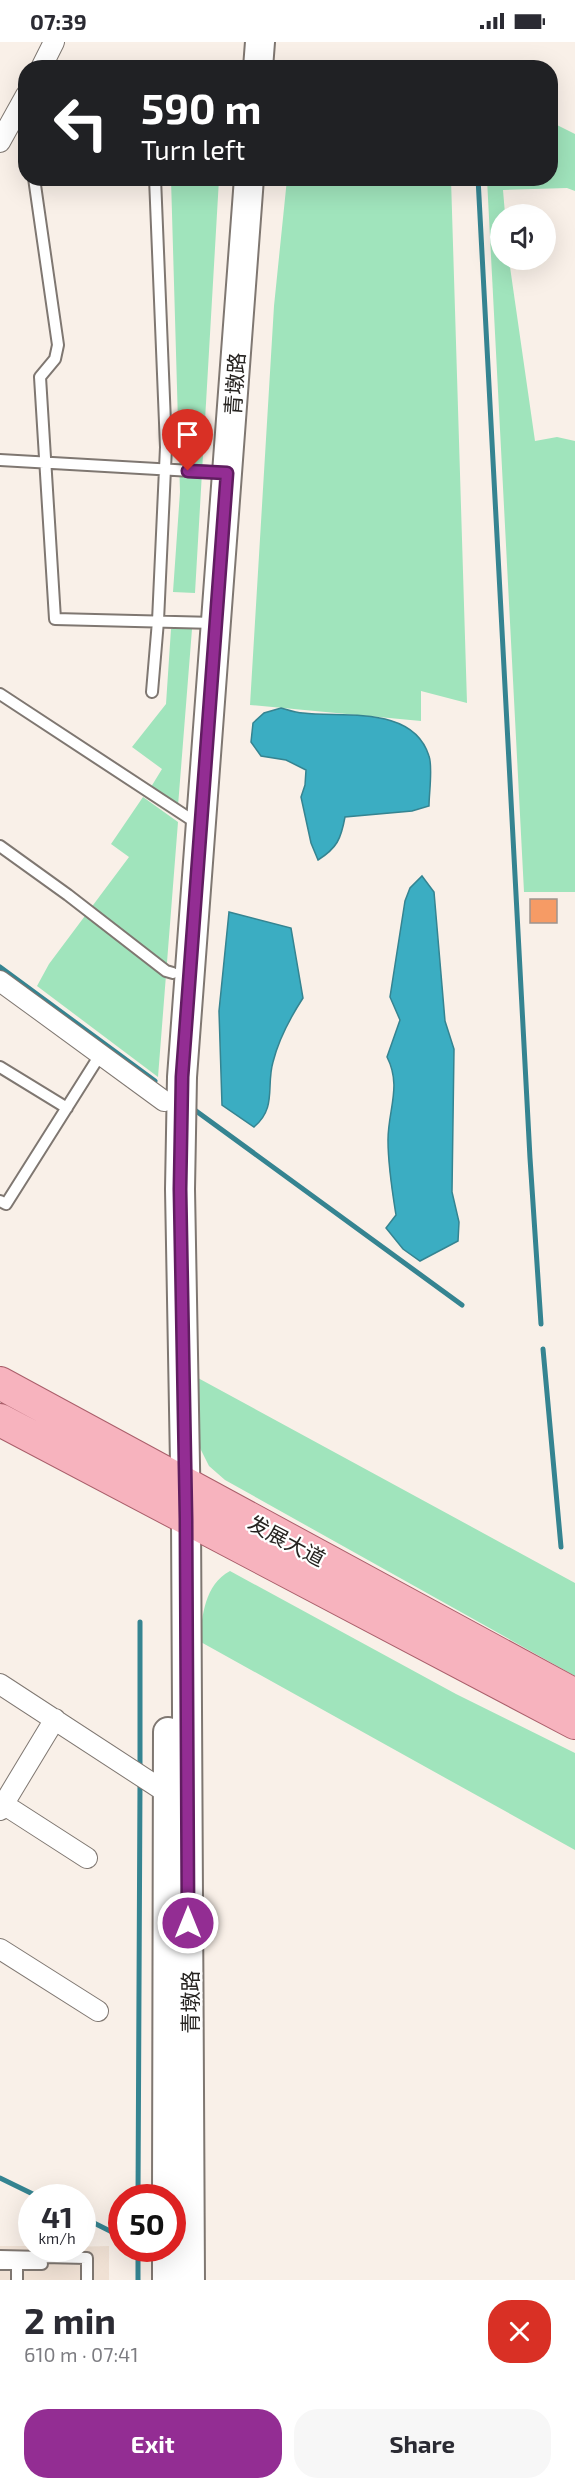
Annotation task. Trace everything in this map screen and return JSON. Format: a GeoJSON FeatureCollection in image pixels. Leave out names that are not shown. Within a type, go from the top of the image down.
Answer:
{"type":"FeatureCollection","features":[{"type":"Feature","properties":{"kind":"main road"},"geometry":{"type":"LineString","coordinates":[[240,60],[241,42]]}},
{"type":"Feature","properties":{"kind":"main road"},"geometry":{"type":"LineString","coordinates":[[259,60],[260,42]]}},
{"type":"Feature","properties":{"kind":"main road","name":"青墩路"},"geometry":{"type":"LineString","coordinates":[[166,2184],[149,1780],[177,1497],[182,1077],[193,821],[219,472],[233,186]]}},
{"type":"Feature","properties":{"kind":"main road","name":"青墩路"},"geometry":{"type":"LineString","coordinates":[[219,472],[248,186]]}},
{"type":"Feature","properties":{"kind":"main road","name":"青墩路"},"geometry":{"type":"LineString","coordinates":[[190,2280],[177,1497],[164,1101],[173,973],[193,821]]}},
{"type":"Feature","properties":{"kind":"main road","name":"发展大道"},"geometry":{"type":"LineString","coordinates":[[0,1383],[177,1497],[575,1723]]}},
{"type":"Feature","properties":{"kind":"main road","name":"发展大道"},"geometry":{"type":"LineString","coordinates":[[0,1420],[177,1497],[575,1695]]}},
{"type":"Feature","properties":{"kind":"main road"},"geometry":{"type":"LineString","coordinates":[[167,2262],[167,2280]]}},
{"type":"Feature","properties":{"kind":"street"},"geometry":{"type":"LineString","coordinates":[[44,60],[54,42]]}},
{"type":"Feature","properties":{"kind":"street"},"geometry":{"type":"LineString","coordinates":[[0,142],[18,108]]}},
{"type":"Feature","properties":{"kind":"street"},"geometry":{"type":"LineString","coordinates":[[0,981],[164,1101]]}},
{"type":"Feature","properties":{"kind":"street"},"geometry":{"type":"LineString","coordinates":[[0,1684],[149,1780]]}},
{"type":"Feature","properties":{"kind":"street"},"geometry":{"type":"LineString","coordinates":[[55,1719],[1,1805],[87,1858]]}},
{"type":"Feature","properties":{"kind":"street"},"geometry":{"type":"LineString","coordinates":[[0,1949],[98,2011]]}},
{"type":"Feature","properties":{"kind":"lane"},"geometry":{"type":"LineString","coordinates":[[35,186],[58,345],[55,359],[40,377],[55,619],[208,623]]}},
{"type":"Feature","properties":{"kind":"lane"},"geometry":{"type":"LineString","coordinates":[[152,692],[158,621],[165,469],[154,186]]}},
{"type":"Feature","properties":{"kind":"lane"},"geometry":{"type":"LineString","coordinates":[[0,460],[219,472]]}},
{"type":"Feature","properties":{"kind":"lane"},"geometry":{"type":"LineString","coordinates":[[0,694],[193,821]]}},
{"type":"Feature","properties":{"kind":"lane"},"geometry":{"type":"LineString","coordinates":[[0,846],[166,971],[173,973]]}},
{"type":"Feature","properties":{"kind":"lane"},"geometry":{"type":"LineString","coordinates":[[0,1201],[6,1204],[100,1055]]}},
{"type":"Feature","properties":{"kind":"lane"},"geometry":{"type":"LineString","coordinates":[[0,1067],[67,1108]]}},
{"type":"Feature","properties":{"kind":"lane"},"geometry":{"type":"LineString","coordinates":[[0,2256],[87,2258],[87,2280]]}},
{"type":"Feature","properties":{"kind":"lane"},"geometry":{"type":"LineString","coordinates":[[0,2264],[87,2265]]}},
{"type":"Feature","properties":{"kind":"lane"},"geometry":{"type":"LineString","coordinates":[[17,2264],[17,2280]]}},
{"type":"Feature","properties":{"kind":"shaded area"},"geometry":{"type":"Polygon","coordinates":[[[0,2246],[18,2246],[18,2262],[96,2262],[96,2246],[108,2246],[109,2280],[0,2280],[0,2246]]]}},
{"type":"Feature","properties":{"kind":"green space"},"geometry":{"type":"Polygon","coordinates":[[[558,126],[575,134],[575,191],[567,188],[503,190],[504,204],[490,204],[490,237],[487,186],[558,186],[558,126]]]}},
{"type":"Feature","properties":{"kind":"green space"},"geometry":{"type":"Polygon","coordinates":[[[171,186],[219,186],[195,593],[173,592],[180,492],[171,186]]]}},
{"type":"Feature","properties":{"kind":"green space"},"geometry":{"type":"Polygon","coordinates":[[[286,186],[451,186],[467,703],[421,691],[421,721],[250,705],[274,306],[286,186]]]}},
{"type":"Feature","properties":{"kind":"green space"},"geometry":{"type":"Polygon","coordinates":[[[492,270],[510,270],[535,441],[557,437],[575,441],[575,892],[524,892],[492,270]]]}},
{"type":"Feature","properties":{"kind":"green space"},"geometry":{"type":"Polygon","coordinates":[[[171,629],[192,629],[178,806],[151,787],[162,769],[132,747],[166,704],[171,629]]]}},
{"type":"Feature","properties":{"kind":"green space"},"geometry":{"type":"Polygon","coordinates":[[[143,797],[178,822],[158,1077],[37,986],[49,964],[129,857],[111,844],[143,797]]]}},
{"type":"Feature","properties":{"kind":"green space"},"geometry":{"type":"Polygon","coordinates":[[[198,1378],[575,1583],[575,1676],[225,1480],[209,1466],[198,1444],[198,1378]]]}},
{"type":"Feature","properties":{"kind":"green space"},"geometry":{"type":"Polygon","coordinates":[[[230,1571],[456,1694],[575,1753],[575,1850],[199,1641],[210,1592],[221,1577],[230,1571]]]}},
{"type":"Feature","properties":{"kind":"water"},"geometry":{"type":"Polygon","coordinates":[[[281,708],[300,713],[375,717],[393,721],[408,728],[421,740],[429,756],[431,773],[429,806],[412,811],[345,817],[337,842],[318,860],[311,843],[301,797],[306,770],[286,760],[261,756],[251,742],[253,723],[264,713],[281,708]]]}},
{"type":"Feature","properties":{"kind":"water"},"geometry":{"type":"Polygon","coordinates":[[[422,876],[434,892],[445,1021],[454,1049],[452,1192],[459,1222],[458,1241],[420,1261],[403,1249],[386,1228],[396,1215],[389,1169],[388,1140],[394,1088],[387,1057],[400,1020],[390,997],[405,901],[410,888],[422,876]]]}},
{"type":"Feature","properties":{"kind":"water"},"geometry":{"type":"Polygon","coordinates":[[[229,912],[291,928],[303,998],[278,1045],[271,1071],[270,1096],[266,1112],[254,1127],[222,1105],[219,1011],[229,912]]]}},
{"type":"Feature","properties":{"kind":"building"},"geometry":{"type":"Polygon","coordinates":[[[530,899],[557,899],[557,923],[530,923],[530,899]]]}},
{"type":"Feature","properties":{"kind":"waterway"},"geometry":{"type":"LineString","coordinates":[[478,186],[530,1158],[541,1324]]}},
{"type":"Feature","properties":{"kind":"waterway"},"geometry":{"type":"LineString","coordinates":[[0,967],[155,1081]]}},
{"type":"Feature","properties":{"kind":"waterway"},"geometry":{"type":"LineString","coordinates":[[192,1108],[462,1305]]}},
{"type":"Feature","properties":{"kind":"waterway"},"geometry":{"type":"LineString","coordinates":[[543,1349],[561,1547]]}},
{"type":"Feature","properties":{"kind":"waterway"},"geometry":{"type":"LineString","coordinates":[[140,1622],[140,1770]]}},
{"type":"Feature","properties":{"kind":"waterway"},"geometry":{"type":"LineString","coordinates":[[138,2184],[140,1782]]}},
{"type":"Feature","properties":{"kind":"waterway"},"geometry":{"type":"LineString","coordinates":[[0,2178],[18,2187]]}},
{"type":"Feature","properties":{"kind":"waterway"},"geometry":{"type":"LineString","coordinates":[[96,2224],[108,2230]]}},
{"type":"Feature","properties":{"kind":"waterway"},"geometry":{"type":"LineString","coordinates":[[138,2262],[138,2280]]}},
{"type":"Feature","properties":{"kind":"route"},"geometry":{"type":"LineString","coordinates":[[188,471],[227,473],[182,1077],[180,1189],[186,1519],[188,1923]]}}]}
